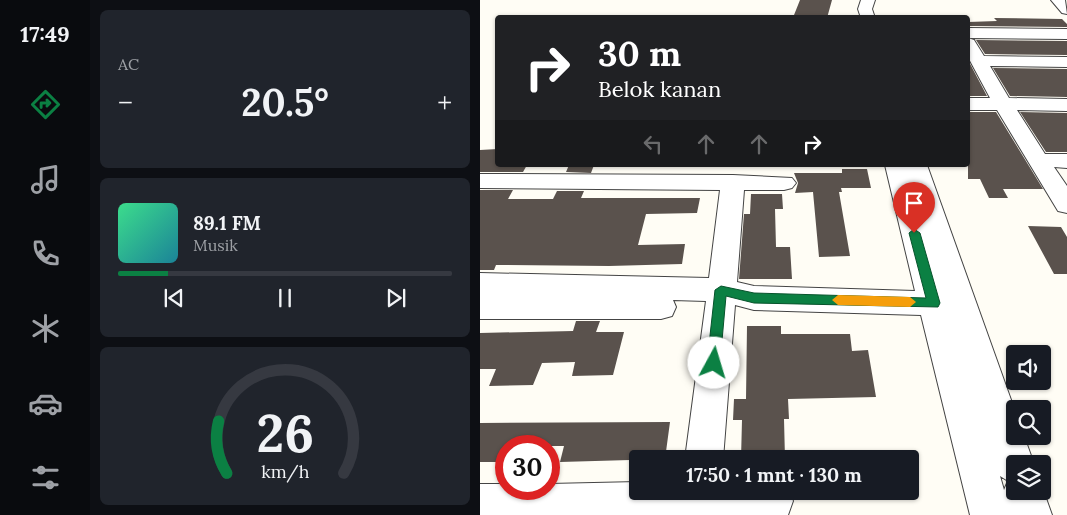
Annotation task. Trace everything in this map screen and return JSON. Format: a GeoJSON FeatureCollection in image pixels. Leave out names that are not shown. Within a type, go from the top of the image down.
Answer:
{"type":"FeatureCollection","features":[{"type":"Feature","properties":{"kind":"street"},"geometry":{"type":"LineString","coordinates":[[853,15],[854,0]]}},
{"type":"Feature","properties":{"kind":"street"},"geometry":{"type":"LineString","coordinates":[[867,15],[865,9],[868,0]]}},
{"type":"Feature","properties":{"kind":"street"},"geometry":{"type":"LineString","coordinates":[[1058,0],[1067,10]]}},
{"type":"Feature","properties":{"kind":"street"},"geometry":{"type":"LineString","coordinates":[[970,33],[1067,34]]}},
{"type":"Feature","properties":{"kind":"street"},"geometry":{"type":"LineString","coordinates":[[970,47],[1003,104],[1067,205]]}},
{"type":"Feature","properties":{"kind":"street"},"geometry":{"type":"LineString","coordinates":[[978,61],[1067,62]]}},
{"type":"Feature","properties":{"kind":"street"},"geometry":{"type":"LineString","coordinates":[[970,104],[1067,105]]}},
{"type":"Feature","properties":{"kind":"street"},"geometry":{"type":"LineString","coordinates":[[1038,160],[1067,161]]}},
{"type":"Feature","properties":{"kind":"street"},"geometry":{"type":"LineString","coordinates":[[897,167],[934,303],[943,345],[991,515]]}},
{"type":"Feature","properties":{"kind":"street"},"geometry":{"type":"LineString","coordinates":[[917,167],[1012,455]]}},
{"type":"Feature","properties":{"kind":"street"},"geometry":{"type":"LineString","coordinates":[[480,181],[784,183]]}},
{"type":"Feature","properties":{"kind":"street"},"geometry":{"type":"LineString","coordinates":[[705,450],[733,182]]}},
{"type":"Feature","properties":{"kind":"street"},"geometry":{"type":"LineString","coordinates":[[480,284],[589,298]]}},
{"type":"Feature","properties":{"kind":"street"},"geometry":{"type":"LineString","coordinates":[[480,307],[589,298],[754,298],[934,303]]}},
{"type":"Feature","properties":{"kind":"street"},"geometry":{"type":"LineString","coordinates":[[480,506],[629,500]]}},
{"type":"Feature","properties":{"kind":"street"},"geometry":{"type":"LineString","coordinates":[[756,500],[774,501]]}},
{"type":"Feature","properties":{"kind":"street"},"geometry":{"type":"LineString","coordinates":[[1027,500],[1032,515]]}},
{"type":"Feature","properties":{"kind":"building"},"geometry":{"type":"Polygon","coordinates":[[[800,0],[832,0],[828,15],[794,15],[800,0]]]}},
{"type":"Feature","properties":{"kind":"building"},"geometry":{"type":"Polygon","coordinates":[[[994,18],[1062,19],[1067,24],[1067,27],[970,26],[970,22],[997,21],[994,18]]]}},
{"type":"Feature","properties":{"kind":"building"},"geometry":{"type":"Polygon","coordinates":[[[976,40],[1067,41],[1067,55],[985,54],[976,40]]]}},
{"type":"Feature","properties":{"kind":"building"},"geometry":{"type":"Polygon","coordinates":[[[970,64],[987,96],[970,96],[970,64]]]}},
{"type":"Feature","properties":{"kind":"building"},"geometry":{"type":"Polygon","coordinates":[[[993,68],[1067,69],[1067,97],[1010,96],[993,68]]]}},
{"type":"Feature","properties":{"kind":"building"},"geometry":{"type":"Polygon","coordinates":[[[970,112],[996,112],[1043,189],[1003,189],[1008,198],[989,198],[980,179],[968,179],[968,167],[970,167],[970,112]]]}},
{"type":"Feature","properties":{"kind":"building"},"geometry":{"type":"Polygon","coordinates":[[[1020,112],[1067,113],[1067,152],[1046,152],[1020,112]]]}},
{"type":"Feature","properties":{"kind":"building"},"geometry":{"type":"Polygon","coordinates":[[[495,149],[495,167],[526,167],[523,172],[480,172],[480,150],[495,149]]]}},
{"type":"Feature","properties":{"kind":"building"},"geometry":{"type":"Polygon","coordinates":[[[568,167],[593,167],[591,173],[566,172],[568,167]]]}},
{"type":"Feature","properties":{"kind":"building"},"geometry":{"type":"Polygon","coordinates":[[[842,169],[867,169],[871,188],[841,188],[842,192],[839,192],[850,256],[819,257],[813,192],[795,193],[798,183],[794,173],[842,173],[842,169]]]}},
{"type":"Feature","properties":{"kind":"building"},"geometry":{"type":"Polygon","coordinates":[[[480,190],[513,190],[508,199],[553,199],[557,191],[584,191],[581,198],[700,198],[697,213],[646,214],[638,245],[685,244],[682,264],[609,266],[496,265],[494,270],[480,270],[480,190]]]}},
{"type":"Feature","properties":{"kind":"building"},"geometry":{"type":"Polygon","coordinates":[[[751,194],[782,194],[783,209],[775,209],[776,247],[790,247],[792,279],[739,279],[744,214],[750,214],[751,194]]]}},
{"type":"Feature","properties":{"kind":"building"},"geometry":{"type":"Polygon","coordinates":[[[1028,226],[1061,227],[1067,237],[1067,274],[1054,274],[1028,226]]]}},
{"type":"Feature","properties":{"kind":"building"},"geometry":{"type":"Polygon","coordinates":[[[576,321],[600,321],[596,332],[624,332],[613,375],[572,376],[575,362],[542,363],[533,385],[489,386],[496,369],[480,369],[480,333],[573,331],[576,321]]]}},
{"type":"Feature","properties":{"kind":"building"},"geometry":{"type":"Polygon","coordinates":[[[747,326],[781,326],[781,334],[850,334],[852,351],[868,350],[876,397],[788,399],[789,419],[784,419],[785,450],[741,450],[742,420],[733,420],[734,399],[746,399],[747,326]]]}},
{"type":"Feature","properties":{"kind":"building"},"geometry":{"type":"Polygon","coordinates":[[[670,422],[666,450],[629,450],[629,460],[560,462],[564,446],[560,446],[560,435],[495,435],[495,462],[480,462],[480,423],[670,422]]]}},
{"type":"Feature","properties":{"kind":"slow traffic"},"geometry":{"type":"LineString","coordinates":[[838,300],[910,302]]}},
{"type":"Feature","properties":{"kind":"route"},"geometry":{"type":"LineString","coordinates":[[714,363],[721,290],[754,298],[934,303],[914,233]]}}]}
